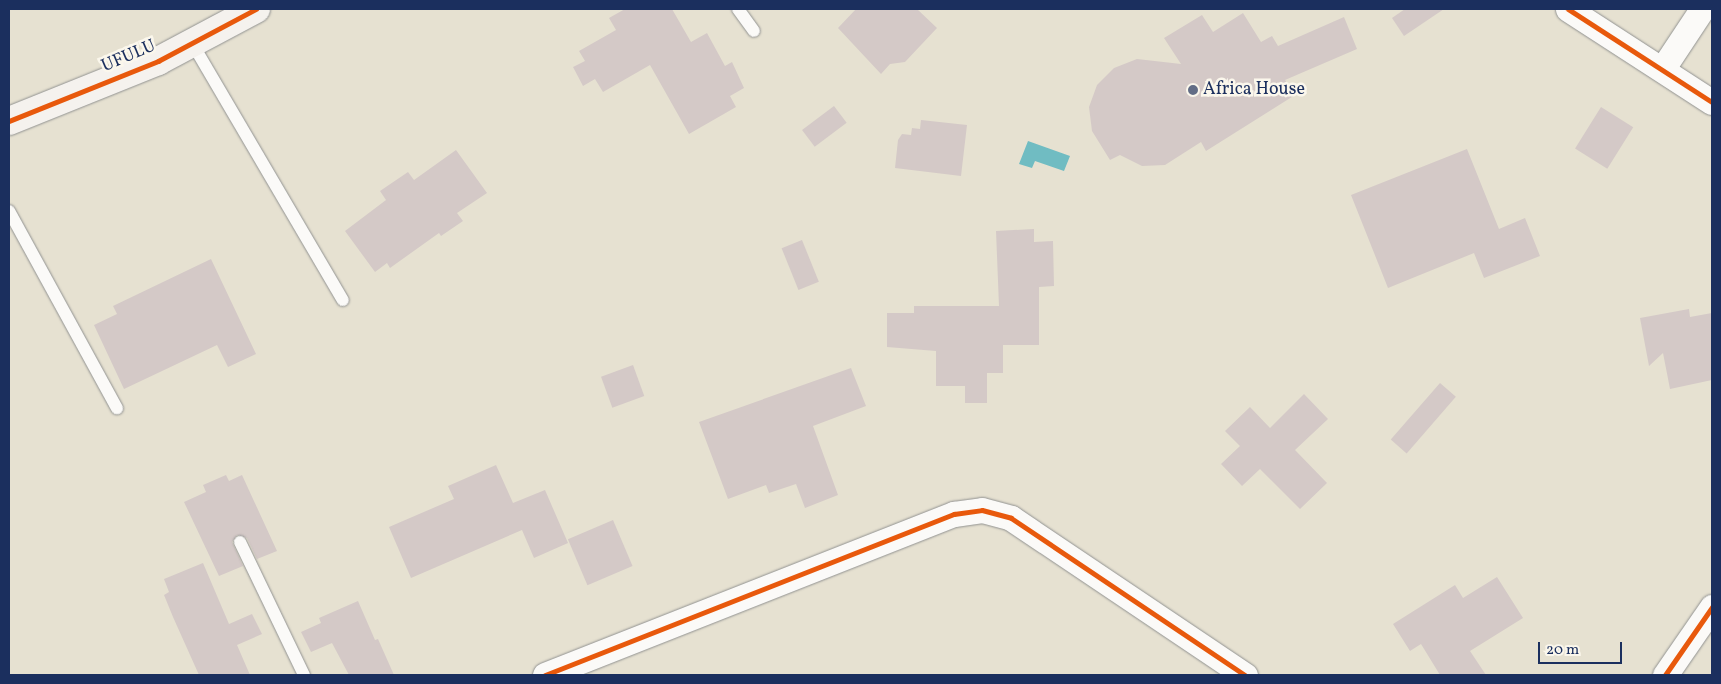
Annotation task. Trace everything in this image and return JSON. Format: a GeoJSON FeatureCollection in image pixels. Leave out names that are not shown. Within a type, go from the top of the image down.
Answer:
{"type":"FeatureCollection","features":[{"type":"Feature","properties":{"kind":"street","name":"UFULU"},"geometry":{"type":"LineString","coordinates":[[9,121],[192,43],[256,9]]}},
{"type":"Feature","properties":{"kind":"street"},"geometry":{"type":"LineString","coordinates":[[1568,9],[1663,68],[1712,102]]}},
{"type":"Feature","properties":{"kind":"street"},"geometry":{"type":"LineString","coordinates":[[1663,68],[1702,9]]}},
{"type":"Feature","properties":{"kind":"street"},"geometry":{"type":"LineString","coordinates":[[546,675],[954,514],[982,510],[1011,518],[1245,675]]}},
{"type":"Feature","properties":{"kind":"street"},"geometry":{"type":"LineString","coordinates":[[1665,675],[1712,607]]}},
{"type":"Feature","properties":{"kind":"lane"},"geometry":{"type":"LineString","coordinates":[[738,9],[754,31]]}},
{"type":"Feature","properties":{"kind":"lane"},"geometry":{"type":"LineString","coordinates":[[192,43],[343,300]]}},
{"type":"Feature","properties":{"kind":"lane"},"geometry":{"type":"LineString","coordinates":[[9,211],[117,408]]}},
{"type":"Feature","properties":{"kind":"lane"},"geometry":{"type":"LineString","coordinates":[[240,542],[304,675]]}},
{"type":"Feature","properties":{"kind":"water"},"geometry":{"type":"Polygon","coordinates":[[[1028,141],[1070,156],[1064,171],[1035,161],[1032,168],[1019,164],[1028,141]]]}},
{"type":"Feature","properties":{"kind":"building"},"geometry":{"type":"Polygon","coordinates":[[[625,9],[672,9],[691,42],[707,33],[725,66],[732,62],[744,88],[730,96],[736,107],[689,134],[650,65],[603,92],[595,79],[583,86],[573,67],[585,61],[579,51],[616,30],[609,18],[625,9]]]}},
{"type":"Feature","properties":{"kind":"building"},"geometry":{"type":"Polygon","coordinates":[[[856,9],[917,9],[937,28],[905,62],[890,64],[881,74],[838,28],[856,9]]]}},
{"type":"Feature","properties":{"kind":"building"},"geometry":{"type":"Polygon","coordinates":[[[1405,9],[1444,9],[1404,36],[1392,18],[1405,9]]]}},
{"type":"Feature","properties":{"kind":"building","name":"Africa House"},"geometry":{"type":"Polygon","coordinates":[[[1243,13],[1261,42],[1272,36],[1278,46],[1344,17],[1357,49],[1285,80],[1295,95],[1206,151],[1201,142],[1165,165],[1142,166],[1120,155],[1110,160],[1092,131],[1089,107],[1097,85],[1114,68],[1137,59],[1181,64],[1164,38],[1202,15],[1213,32],[1243,13]]]}},
{"type":"Feature","properties":{"kind":"building"},"geometry":{"type":"Polygon","coordinates":[[[834,106],[847,123],[815,147],[802,130],[834,106]]]}},
{"type":"Feature","properties":{"kind":"building"},"geometry":{"type":"Polygon","coordinates":[[[1601,107],[1633,127],[1607,169],[1575,149],[1601,107]]]}},
{"type":"Feature","properties":{"kind":"building"},"geometry":{"type":"Polygon","coordinates":[[[921,120],[967,125],[961,176],[895,168],[898,140],[902,134],[911,135],[912,128],[920,129],[921,120]]]}},
{"type":"Feature","properties":{"kind":"building"},"geometry":{"type":"Polygon","coordinates":[[[1467,149],[1499,229],[1525,218],[1540,256],[1484,278],[1474,253],[1388,288],[1351,195],[1467,149]]]}},
{"type":"Feature","properties":{"kind":"building"},"geometry":{"type":"Polygon","coordinates":[[[456,150],[487,193],[457,213],[463,221],[441,236],[439,233],[390,268],[387,263],[375,272],[345,231],[386,200],[380,191],[408,172],[414,180],[456,150]]]}},
{"type":"Feature","properties":{"kind":"building"},"geometry":{"type":"Polygon","coordinates":[[[1034,229],[1034,242],[1053,241],[1054,286],[1039,287],[1039,345],[1003,345],[1003,373],[987,373],[987,403],[965,403],[965,386],[936,386],[936,351],[887,347],[887,313],[914,313],[914,306],[999,306],[996,231],[1034,229]]]}},
{"type":"Feature","properties":{"kind":"building"},"geometry":{"type":"Polygon","coordinates":[[[802,240],[819,282],[798,290],[782,248],[802,240]]]}},
{"type":"Feature","properties":{"kind":"building"},"geometry":{"type":"Polygon","coordinates":[[[211,259],[256,354],[228,367],[217,345],[124,389],[94,325],[117,314],[113,306],[211,259]]]}},
{"type":"Feature","properties":{"kind":"building"},"geometry":{"type":"Polygon","coordinates":[[[1689,309],[1690,317],[1712,313],[1712,380],[1670,389],[1663,353],[1649,366],[1640,318],[1689,309]]]}},
{"type":"Feature","properties":{"kind":"building"},"geometry":{"type":"Polygon","coordinates":[[[633,365],[644,396],[612,408],[601,377],[633,365]]]}},
{"type":"Feature","properties":{"kind":"building"},"geometry":{"type":"Polygon","coordinates":[[[851,368],[866,406],[813,426],[838,495],[805,508],[796,484],[769,493],[766,485],[728,499],[699,422],[851,368]]]}},
{"type":"Feature","properties":{"kind":"building"},"geometry":{"type":"Polygon","coordinates":[[[1440,383],[1456,397],[1407,453],[1391,440],[1440,383]]]}},
{"type":"Feature","properties":{"kind":"building"},"geometry":{"type":"Polygon","coordinates":[[[1304,394],[1328,419],[1295,450],[1327,483],[1300,509],[1260,469],[1242,486],[1221,464],[1240,446],[1225,431],[1250,407],[1270,428],[1304,394]]]}},
{"type":"Feature","properties":{"kind":"building"},"geometry":{"type":"Polygon","coordinates":[[[496,465],[513,503],[545,490],[568,543],[534,558],[522,530],[411,578],[389,527],[454,499],[448,486],[496,465]]]}},
{"type":"Feature","properties":{"kind":"building"},"geometry":{"type":"Polygon","coordinates":[[[226,475],[229,481],[242,475],[277,551],[257,559],[247,538],[237,535],[232,542],[243,566],[219,576],[184,502],[206,492],[203,485],[226,475]]]}},
{"type":"Feature","properties":{"kind":"building"},"geometry":{"type":"Polygon","coordinates":[[[613,520],[633,566],[587,585],[568,539],[613,520]]]}},
{"type":"Feature","properties":{"kind":"building"},"geometry":{"type":"Polygon","coordinates":[[[203,563],[229,624],[252,614],[262,634],[237,645],[250,675],[199,675],[173,617],[164,595],[169,592],[164,579],[203,563]]]}},
{"type":"Feature","properties":{"kind":"building"},"geometry":{"type":"Polygon","coordinates":[[[1497,577],[1523,618],[1470,651],[1486,675],[1440,675],[1421,644],[1410,651],[1393,624],[1455,585],[1463,598],[1497,577]]]}},
{"type":"Feature","properties":{"kind":"building"},"geometry":{"type":"Polygon","coordinates":[[[358,601],[375,640],[378,639],[394,675],[349,675],[332,643],[311,652],[301,632],[321,623],[319,618],[358,601]]]}},
{"type":"Feature","properties":{"kind":"cycle path"},"geometry":{"type":"LineString","coordinates":[[9,121],[158,61],[256,9]]}},
{"type":"Feature","properties":{"kind":"cycle path"},"geometry":{"type":"LineString","coordinates":[[1568,9],[1712,102]]}},
{"type":"Feature","properties":{"kind":"cycle path"},"geometry":{"type":"LineString","coordinates":[[545,675],[954,514],[982,510],[1011,518],[1245,675]]}},
{"type":"Feature","properties":{"kind":"cycle path"},"geometry":{"type":"LineString","coordinates":[[1665,675],[1712,607]]}},
{"type":"Feature","properties":{"kind":"place","name":"Africa House"},"geometry":{"type":"Point","coordinates":[1193,90]}}]}
